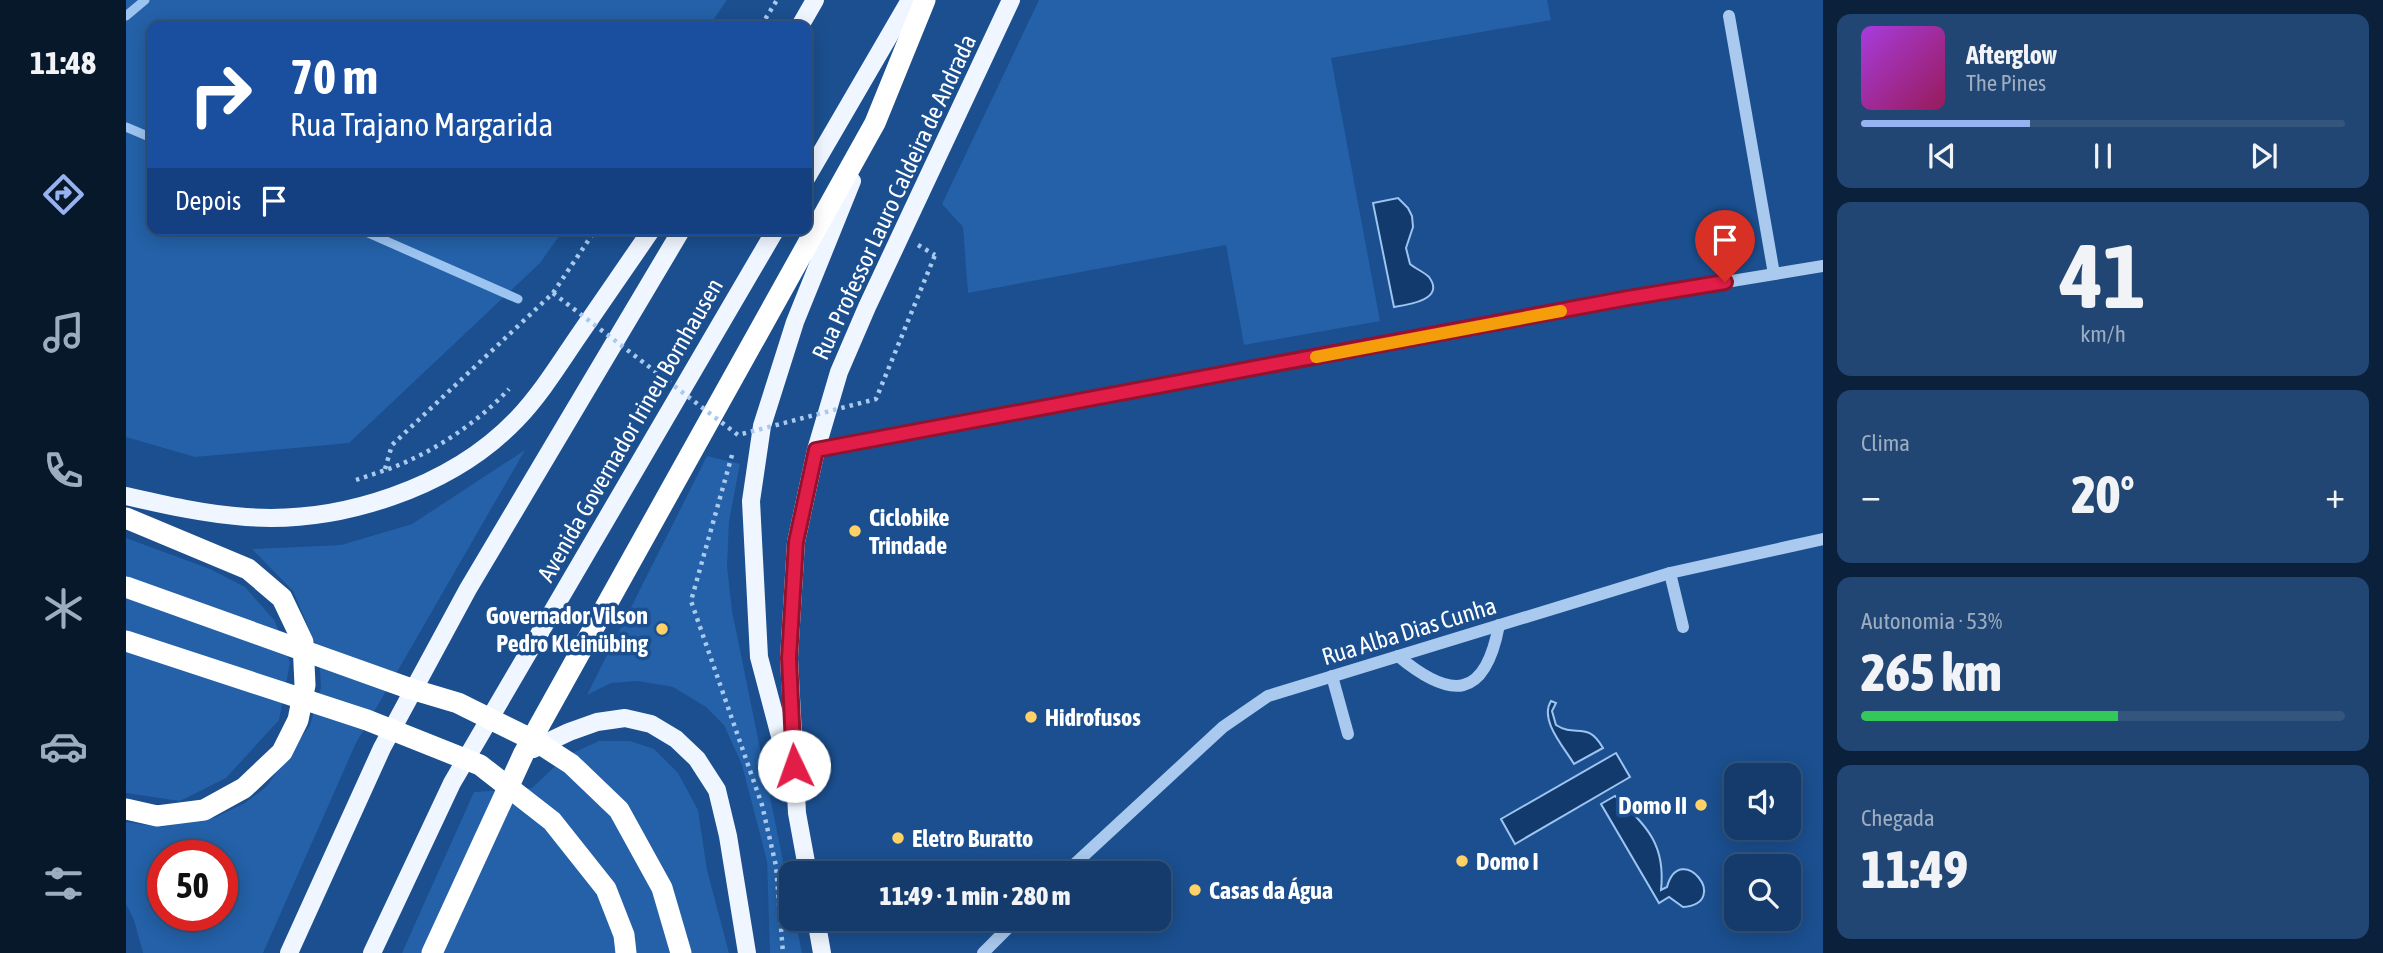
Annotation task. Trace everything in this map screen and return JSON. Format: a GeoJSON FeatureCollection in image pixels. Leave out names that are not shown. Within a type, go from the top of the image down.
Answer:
{"type":"FeatureCollection","features":[{"type":"Feature","properties":{"kind":"highway"},"geometry":{"type":"LineString","coordinates":[[432,953],[524,753],[875,123],[925,0]]}},
{"type":"Feature","properties":{"kind":"highway"},"geometry":{"type":"LineString","coordinates":[[126,518],[248,569],[282,598],[303,642],[305,685],[298,720],[282,752],[244,788],[204,810],[157,816],[126,809]]}},
{"type":"Feature","properties":{"kind":"highway"},"geometry":{"type":"LineString","coordinates":[[126,587],[411,689],[458,703],[537,742],[571,764],[619,810],[662,888],[681,953]]}},
{"type":"Feature","properties":{"kind":"highway"},"geometry":{"type":"LineString","coordinates":[[126,641],[367,720],[480,765],[552,821],[606,888],[624,935],[626,953]]}},
{"type":"Feature","properties":{"kind":"main road"},"geometry":{"type":"LineString","coordinates":[[803,21],[815,0]]}},
{"type":"Feature","properties":{"kind":"main road"},"geometry":{"type":"LineString","coordinates":[[812,168],[910,0]]}},
{"type":"Feature","properties":{"kind":"main road","name":"Rua Professor Lauro Caldeira de Andrada"},"geometry":{"type":"LineString","coordinates":[[806,861],[795,793],[789,658],[796,542],[816,450],[839,372],[867,307],[1011,0]]}},
{"type":"Feature","properties":{"kind":"main road"},"geometry":{"type":"LineString","coordinates":[[795,793],[759,657],[751,501],[762,426],[795,322],[875,123]]}},
{"type":"Feature","properties":{"kind":"main road"},"geometry":{"type":"LineString","coordinates":[[126,496],[178,508],[247,517],[301,517],[352,509],[403,493],[444,474],[485,446],[516,420],[548,381],[648,235]]}},
{"type":"Feature","properties":{"kind":"main road"},"geometry":{"type":"LineString","coordinates":[[289,953],[312,898],[395,723],[468,589],[678,235]]}},
{"type":"Feature","properties":{"kind":"main road","name":"Avenida Governador Irineu Bornhausen"},"geometry":{"type":"LineString","coordinates":[[372,953],[452,783],[772,235]]}},
{"type":"Feature","properties":{"kind":"main road"},"geometry":{"type":"LineString","coordinates":[[524,753],[597,722],[625,718],[651,724],[676,739],[697,760],[717,790],[729,836],[747,953]]}},
{"type":"Feature","properties":{"kind":"main road"},"geometry":{"type":"LineString","coordinates":[[818,931],[822,953]]}},
{"type":"Feature","properties":{"kind":"street"},"geometry":{"type":"LineString","coordinates":[[1729,16],[1774,274]]}},
{"type":"Feature","properties":{"kind":"street"},"geometry":{"type":"LineString","coordinates":[[816,450],[1615,301],[1823,266]]}},
{"type":"Feature","properties":{"kind":"street","name":"Rua Alba Dias Cunha"},"geometry":{"type":"LineString","coordinates":[[1079,861],[1223,727],[1268,696],[1670,573],[1823,539]]}},
{"type":"Feature","properties":{"kind":"street"},"geometry":{"type":"LineString","coordinates":[[1670,573],[1683,627]]}},
{"type":"Feature","properties":{"kind":"street"},"geometry":{"type":"LineString","coordinates":[[1398,656],[1420,675],[1442,686],[1463,686],[1482,673],[1494,647],[1499,625]]}},
{"type":"Feature","properties":{"kind":"street"},"geometry":{"type":"LineString","coordinates":[[1332,676],[1348,734]]}},
{"type":"Feature","properties":{"kind":"street"},"geometry":{"type":"LineString","coordinates":[[983,953],[1005,931]]}},
{"type":"Feature","properties":{"kind":"path"},"geometry":{"type":"LineString","coordinates":[[764,21],[778,0]]}},
{"type":"Feature","properties":{"kind":"path"},"geometry":{"type":"LineString","coordinates":[[385,470],[392,445],[553,293],[592,235]]}},
{"type":"Feature","properties":{"kind":"path"},"geometry":{"type":"LineString","coordinates":[[738,435],[876,399],[935,255]]}},
{"type":"Feature","properties":{"kind":"path"},"geometry":{"type":"LineString","coordinates":[[553,293],[738,435]]}},
{"type":"Feature","properties":{"kind":"path"},"geometry":{"type":"LineString","coordinates":[[566,320],[581,299]]}},
{"type":"Feature","properties":{"kind":"path"},"geometry":{"type":"LineString","coordinates":[[350,483],[409,461],[446,439],[491,408],[518,380]]}},
{"type":"Feature","properties":{"kind":"path"},"geometry":{"type":"LineString","coordinates":[[738,435],[691,601],[762,805],[776,866],[783,953]]}},
{"type":"Feature","properties":{"kind":"shaded area"},"geometry":{"type":"Polygon","coordinates":[[[126,0],[727,0],[712,21],[147,21],[147,235],[560,235],[540,263],[349,443],[195,457],[126,437],[126,0]]]}},
{"type":"Feature","properties":{"kind":"shaded area"},"geometry":{"type":"Polygon","coordinates":[[[1039,0],[1547,0],[1551,20],[1331,58],[1380,321],[1244,345],[1226,245],[968,293],[963,227],[942,204],[1039,0]]]}},
{"type":"Feature","properties":{"kind":"shaded area"},"geometry":{"type":"Polygon","coordinates":[[[1398,198],[1412,216],[1413,227],[1406,248],[1410,264],[1429,277],[1433,291],[1423,300],[1394,307],[1373,203],[1398,198]]]}},
{"type":"Feature","properties":{"kind":"shaded area"},"geometry":{"type":"Polygon","coordinates":[[[525,450],[356,743],[263,953],[143,953],[134,920],[126,904],[126,822],[161,827],[216,817],[245,803],[266,787],[310,725],[321,688],[319,652],[293,591],[252,549],[341,545],[412,524],[525,450]]]}},
{"type":"Feature","properties":{"kind":"shaded area"},"geometry":{"type":"Polygon","coordinates":[[[707,456],[740,464],[729,521],[727,566],[732,611],[783,861],[779,861],[779,931],[797,931],[802,953],[770,953],[767,861],[742,765],[724,725],[706,707],[673,687],[638,681],[611,683],[587,695],[707,456]]]}},
{"type":"Feature","properties":{"kind":"shaded area"},"geometry":{"type":"Polygon","coordinates":[[[126,538],[210,569],[245,587],[275,621],[290,663],[279,720],[226,778],[180,801],[126,793],[126,538]]]}},
{"type":"Feature","properties":{"kind":"shaded area"},"geometry":{"type":"Polygon","coordinates":[[[1551,701],[1556,703],[1552,711],[1556,725],[1563,729],[1592,734],[1603,748],[1574,764],[1550,725],[1548,708],[1551,701]]]}},
{"type":"Feature","properties":{"kind":"shaded area"},"geometry":{"type":"Polygon","coordinates":[[[599,741],[630,741],[654,749],[678,773],[698,810],[707,870],[729,953],[402,953],[474,792],[532,788],[566,756],[599,741]]]}},
{"type":"Feature","properties":{"kind":"shaded area"},"geometry":{"type":"Polygon","coordinates":[[[1616,753],[1630,777],[1515,844],[1501,819],[1616,753]]]}},
{"type":"Feature","properties":{"kind":"shaded area"},"geometry":{"type":"Polygon","coordinates":[[[1615,796],[1652,837],[1660,860],[1661,890],[1667,887],[1673,874],[1682,869],[1691,871],[1699,877],[1703,886],[1703,895],[1697,903],[1683,907],[1669,897],[1659,903],[1601,804],[1615,796]]]}},
{"type":"Feature","properties":{"kind":"waterway"},"geometry":{"type":"LineString","coordinates":[[126,16],[145,0]]}},
{"type":"Feature","properties":{"kind":"waterway"},"geometry":{"type":"LineString","coordinates":[[126,127],[147,136]]}},
{"type":"Feature","properties":{"kind":"waterway"},"geometry":{"type":"LineString","coordinates":[[373,235],[518,299]]}},
{"type":"Feature","properties":{"kind":"slow traffic"},"geometry":{"type":"LineString","coordinates":[[1316,357],[1561,311]]}},
{"type":"Feature","properties":{"kind":"place","name":"Ciclobike Trindade"},"geometry":{"type":"Point","coordinates":[855,531]}},
{"type":"Feature","properties":{"kind":"place","name":"Governador Vilson Pedro Kleinübing"},"geometry":{"type":"Point","coordinates":[662,629]}},
{"type":"Feature","properties":{"kind":"place","name":"Hidrofusos"},"geometry":{"type":"Point","coordinates":[1031,717]}},
{"type":"Feature","properties":{"kind":"place","name":"Domo II"},"geometry":{"type":"Point","coordinates":[1701,805]}},
{"type":"Feature","properties":{"kind":"place","name":"Eletro Buratto"},"geometry":{"type":"Point","coordinates":[898,838]}},
{"type":"Feature","properties":{"kind":"place","name":"Domo I"},"geometry":{"type":"Point","coordinates":[1462,861]}},
{"type":"Feature","properties":{"kind":"place","name":"Casas da Água"},"geometry":{"type":"Point","coordinates":[1195,890]}},
{"type":"Feature","properties":{"kind":"route"},"geometry":{"type":"LineString","coordinates":[[794,766],[789,658],[796,542],[816,450],[1725,282]]}}]}
